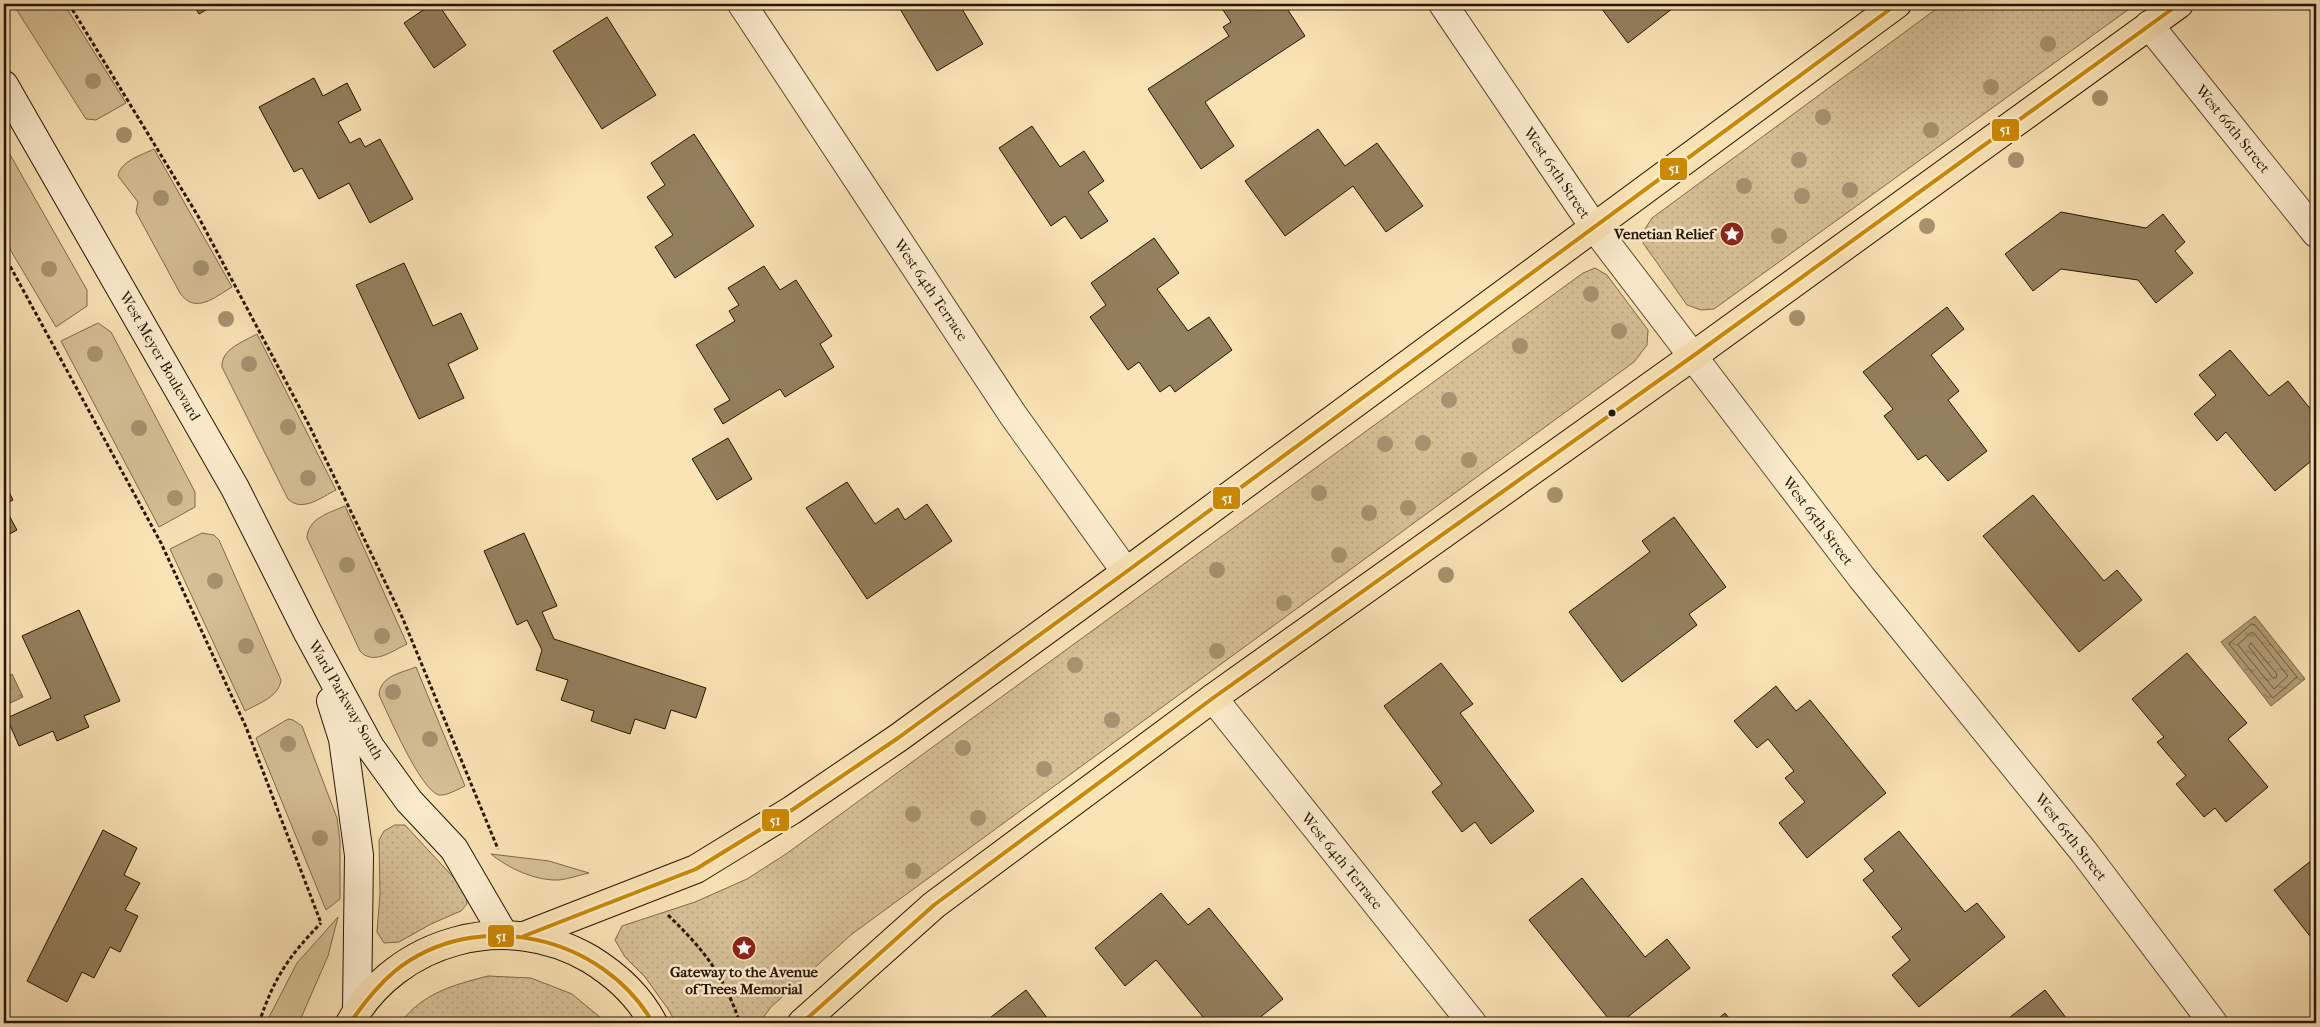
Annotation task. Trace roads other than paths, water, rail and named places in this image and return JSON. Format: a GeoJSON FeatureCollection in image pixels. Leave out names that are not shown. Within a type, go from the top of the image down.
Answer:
{"type":"FeatureCollection","features":[{"type":"Feature","properties":{"kind":"main road"},"geometry":{"type":"LineString","coordinates":[[514,935],[696,869],[792,810],[898,738],[1126,572],[1897,4]]}},
{"type":"Feature","properties":{"kind":"main road"},"geometry":{"type":"LineString","coordinates":[[802,1023],[934,905],[1213,698],[1693,356],[2179,4]]}},
{"type":"Feature","properties":{"kind":"main road"},"geometry":{"type":"LineString","coordinates":[[354,1017],[382,981],[413,958],[448,942],[486,934],[514,935],[570,948],[612,972],[645,1008],[653,1023]]}},
{"type":"Feature","properties":{"kind":"street","name":"West 64th Terrace"},"geometry":{"type":"LineString","coordinates":[[742,4],[1013,415],[1126,572]]}},
{"type":"Feature","properties":{"kind":"street","name":"West 65th Street"},"geometry":{"type":"LineString","coordinates":[[1443,4],[1594,227],[1862,578],[2084,852],[2213,1023]]}},
{"type":"Feature","properties":{"kind":"street","name":"West 66th Street"},"geometry":{"type":"LineString","coordinates":[[2149,25],[2316,233]]}},
{"type":"Feature","properties":{"kind":"street","name":"West Meyer Boulevard"},"geometry":{"type":"LineString","coordinates":[[4,85],[235,488],[307,631]]}},
{"type":"Feature","properties":{"kind":"street","name":"Ward Parkway South"},"geometry":{"type":"LineString","coordinates":[[307,631],[370,747],[409,801],[454,849],[514,935]]}},
{"type":"Feature","properties":{"kind":"street","name":"Ward Parkway South"},"geometry":{"type":"LineString","coordinates":[[307,631],[343,739],[360,856],[354,1017]]}},
{"type":"Feature","properties":{"kind":"street","name":"West 64th Terrace"},"geometry":{"type":"LineString","coordinates":[[1213,698],[1472,1023]]}},
{"type":"Feature","properties":{"kind":"water"},"geometry":{"type":"Polygon","coordinates":[[[2255,616],[2305,679],[2271,706],[2221,642],[2255,616]]]}},
{"type":"Feature","properties":{"kind":"water"},"geometry":{"type":"Polygon","coordinates":[[[12,674],[23,697],[4,706],[4,678],[12,674]]]}},
{"type":"Feature","properties":{"kind":"place","name":"Venetian Relief"},"geometry":{"type":"Point","coordinates":[1732,234]}},
{"type":"Feature","properties":{"kind":"place","name":"Gateway to the Avenue of Trees Memorial"},"geometry":{"type":"Point","coordinates":[744,948]}}]}
